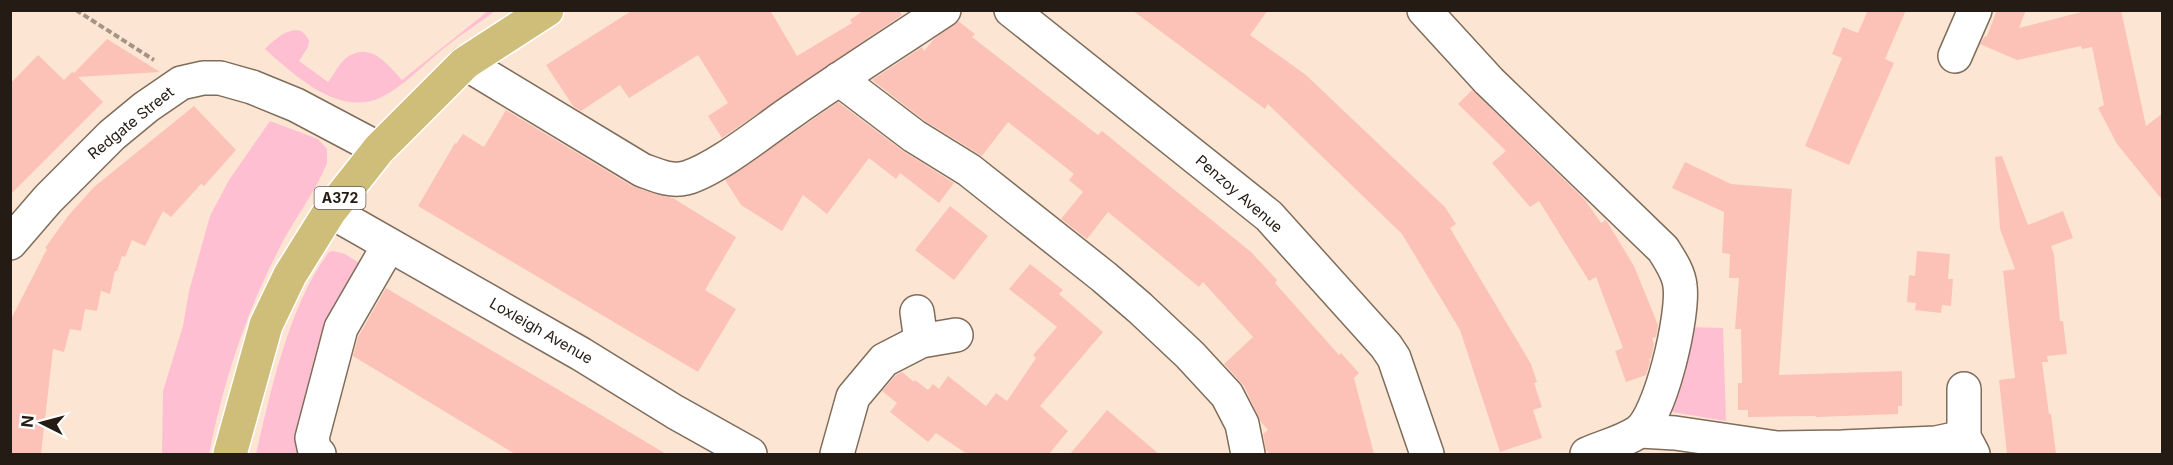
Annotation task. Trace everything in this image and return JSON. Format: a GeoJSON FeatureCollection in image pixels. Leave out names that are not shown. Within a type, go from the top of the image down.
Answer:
{"type":"FeatureCollection","features":[{"type":"Feature","properties":{"kind":"main road","name":"A372"},"geometry":{"type":"LineString","coordinates":[[231,454],[266,325],[290,275],[330,212],[379,149],[465,63],[547,10]]}},
{"type":"Feature","properties":{"kind":"street"},"geometry":{"type":"LineString","coordinates":[[465,63],[642,170],[664,178],[679,180],[700,173],[944,10]]}},
{"type":"Feature","properties":{"kind":"street","name":"Penzoy Avenue"},"geometry":{"type":"LineString","coordinates":[[1011,10],[1269,216],[1394,358],[1426,454]]}},
{"type":"Feature","properties":{"kind":"street"},"geometry":{"type":"LineString","coordinates":[[1424,10],[1489,81],[1663,249],[1675,268],[1680,286],[1679,314],[1662,390],[1640,431]]}},
{"type":"Feature","properties":{"kind":"street"},"geometry":{"type":"LineString","coordinates":[[1955,56],[1975,10]]}},
{"type":"Feature","properties":{"kind":"street","name":"Redgate Street"},"geometry":{"type":"LineString","coordinates":[[10,243],[48,199],[112,135],[146,107],[181,83],[203,78],[219,78],[252,87],[296,105],[379,149]]}},
{"type":"Feature","properties":{"kind":"street"},"geometry":{"type":"LineString","coordinates":[[839,79],[914,136],[969,170],[1140,308],[1190,355],[1227,395],[1242,424],[1248,454]]}},
{"type":"Feature","properties":{"kind":"street","name":"Loxleigh Avenue"},"geometry":{"type":"LineString","coordinates":[[330,212],[561,342],[717,446],[750,454]]}},
{"type":"Feature","properties":{"kind":"street"},"geometry":{"type":"LineString","coordinates":[[319,454],[315,452],[312,438],[341,328],[389,245]]}},
{"type":"Feature","properties":{"kind":"street"},"geometry":{"type":"LineString","coordinates":[[837,454],[853,398],[885,360],[919,326],[956,335]]}},
{"type":"Feature","properties":{"kind":"street"},"geometry":{"type":"LineString","coordinates":[[1587,454],[1640,431],[1675,433],[1777,448],[1936,443],[1968,446],[1964,388]]}},
{"type":"Feature","properties":{"kind":"path"},"geometry":{"type":"LineString","coordinates":[[76,10],[151,57],[181,83]]}},
{"type":"Feature","properties":{"kind":"shaded area"},"geometry":{"type":"Polygon","coordinates":[[[488,11],[495,11],[449,44],[398,87],[382,97],[366,102],[350,102],[319,91],[265,49],[281,35],[294,30],[300,31],[309,41],[299,61],[328,82],[346,58],[357,52],[372,53],[379,57],[402,80],[488,11]]]}},
{"type":"Feature","properties":{"kind":"shaded area"},"geometry":{"type":"Polygon","coordinates":[[[270,121],[318,139],[327,149],[327,163],[284,240],[255,300],[228,375],[209,454],[162,454],[163,391],[183,326],[189,291],[210,216],[229,180],[270,121]]]}},
{"type":"Feature","properties":{"kind":"shaded area"},"geometry":{"type":"Polygon","coordinates":[[[329,252],[345,254],[364,266],[302,454],[256,454],[275,376],[292,322],[315,273],[329,252]]]}},
{"type":"Feature","properties":{"kind":"shaded area"},"geometry":{"type":"Polygon","coordinates":[[[1689,327],[1723,328],[1726,421],[1672,412],[1689,327]]]}},
{"type":"Feature","properties":{"kind":"building"},"geometry":{"type":"Polygon","coordinates":[[[633,10],[770,10],[797,56],[852,23],[850,20],[864,10],[899,10],[902,15],[722,138],[708,116],[728,103],[698,55],[629,98],[620,85],[581,111],[573,106],[546,65],[633,10]]]}},
{"type":"Feature","properties":{"kind":"building"},"geometry":{"type":"Polygon","coordinates":[[[1132,10],[1268,10],[1250,35],[1306,75],[1445,207],[1456,224],[1450,228],[1531,364],[1537,382],[1534,383],[1542,407],[1533,410],[1542,438],[1500,452],[1460,330],[1402,234],[1268,104],[1265,109],[1132,10]]]}},
{"type":"Feature","properties":{"kind":"building"},"geometry":{"type":"Polygon","coordinates":[[[1868,10],[1906,10],[1885,59],[1894,63],[1849,165],[1805,146],[1842,58],[1832,54],[1843,27],[1858,33],[1868,10]]]}},
{"type":"Feature","properties":{"kind":"building"},"geometry":{"type":"Polygon","coordinates":[[[1997,10],[2026,10],[2019,28],[2089,10],[2121,10],[2146,126],[2163,113],[2163,201],[2117,144],[2098,108],[2104,105],[2092,47],[2082,49],[2081,46],[2017,60],[1980,44],[1987,36],[1997,10]]]}},
{"type":"Feature","properties":{"kind":"building"},"geometry":{"type":"Polygon","coordinates":[[[958,21],[975,34],[972,37],[1098,135],[1102,131],[1251,252],[1277,280],[1275,283],[1339,355],[1341,353],[1359,373],[1354,378],[1374,454],[1270,454],[1266,450],[1263,434],[1268,430],[1261,422],[1244,386],[1224,364],[1253,337],[1203,282],[1199,287],[1108,212],[1087,239],[1061,219],[1083,192],[1069,180],[1074,174],[1008,122],[982,156],[925,121],[872,80],[922,47],[924,51],[934,39],[958,21]]]}},
{"type":"Feature","properties":{"kind":"building"},"geometry":{"type":"Polygon","coordinates":[[[107,39],[160,72],[78,77],[103,102],[10,195],[10,84],[38,55],[64,80],[72,72],[74,73],[107,39]]]}},
{"type":"Feature","properties":{"kind":"building"},"geometry":{"type":"Polygon","coordinates":[[[1472,90],[1585,200],[1601,223],[1606,220],[1634,266],[1658,325],[1656,337],[1652,338],[1654,344],[1646,375],[1626,382],[1615,351],[1623,348],[1596,277],[1589,281],[1539,201],[1530,207],[1492,163],[1506,151],[1458,104],[1472,90]]]}},
{"type":"Feature","properties":{"kind":"building"},"geometry":{"type":"Polygon","coordinates":[[[838,102],[903,151],[954,183],[939,203],[900,173],[896,179],[869,158],[827,214],[803,195],[782,231],[741,205],[725,180],[838,102]]]}},
{"type":"Feature","properties":{"kind":"building"},"geometry":{"type":"Polygon","coordinates":[[[194,106],[236,150],[204,186],[201,184],[171,217],[163,211],[145,246],[132,240],[125,257],[122,256],[117,271],[115,271],[110,294],[101,291],[97,311],[85,309],[81,331],[70,329],[64,352],[53,349],[41,454],[10,454],[10,321],[47,249],[45,248],[68,216],[94,187],[194,106]]]}},
{"type":"Feature","properties":{"kind":"building"},"geometry":{"type":"Polygon","coordinates":[[[506,110],[632,186],[673,198],[736,237],[705,290],[736,309],[698,372],[418,206],[455,143],[463,134],[484,147],[506,110]]]}},
{"type":"Feature","properties":{"kind":"building"},"geometry":{"type":"Polygon","coordinates":[[[2002,156],[2028,225],[2063,211],[2073,238],[2051,246],[2054,255],[2060,321],[2063,321],[2067,354],[2047,356],[2048,362],[2042,362],[2056,454],[2007,454],[1999,380],[2015,378],[2003,271],[2015,269],[2000,229],[1995,157],[2002,156]]]}},
{"type":"Feature","properties":{"kind":"building"},"geometry":{"type":"Polygon","coordinates":[[[1685,162],[1731,184],[1792,189],[1779,375],[1902,371],[1902,406],[1898,406],[1898,414],[1748,417],[1748,410],[1738,410],[1738,383],[1742,383],[1741,329],[1735,329],[1739,278],[1729,278],[1730,254],[1722,253],[1724,212],[1672,188],[1685,162]]]}},
{"type":"Feature","properties":{"kind":"building"},"geometry":{"type":"Polygon","coordinates":[[[950,206],[988,236],[954,280],[915,250],[950,206]]]}},
{"type":"Feature","properties":{"kind":"building"},"geometry":{"type":"Polygon","coordinates":[[[1917,251],[1950,254],[1948,279],[1953,279],[1951,306],[1942,305],[1941,313],[1915,310],[1916,303],[1907,302],[1909,275],[1915,276],[1917,251]]]}},
{"type":"Feature","properties":{"kind":"building"},"geometry":{"type":"Polygon","coordinates":[[[1030,264],[1063,290],[1059,294],[1103,332],[1040,406],[1068,431],[1049,454],[967,454],[936,433],[928,442],[890,412],[897,403],[882,391],[896,375],[902,372],[928,390],[933,384],[939,389],[948,376],[986,406],[996,393],[1007,401],[1036,358],[1033,355],[1057,327],[1009,289],[1030,264]]]}},
{"type":"Feature","properties":{"kind":"building"},"geometry":{"type":"Polygon","coordinates":[[[386,288],[666,454],[515,454],[353,356],[358,337],[386,288]]]}},
{"type":"Feature","properties":{"kind":"building"},"geometry":{"type":"Polygon","coordinates":[[[1107,410],[1159,454],[1070,454],[1107,410]]]}}]}
